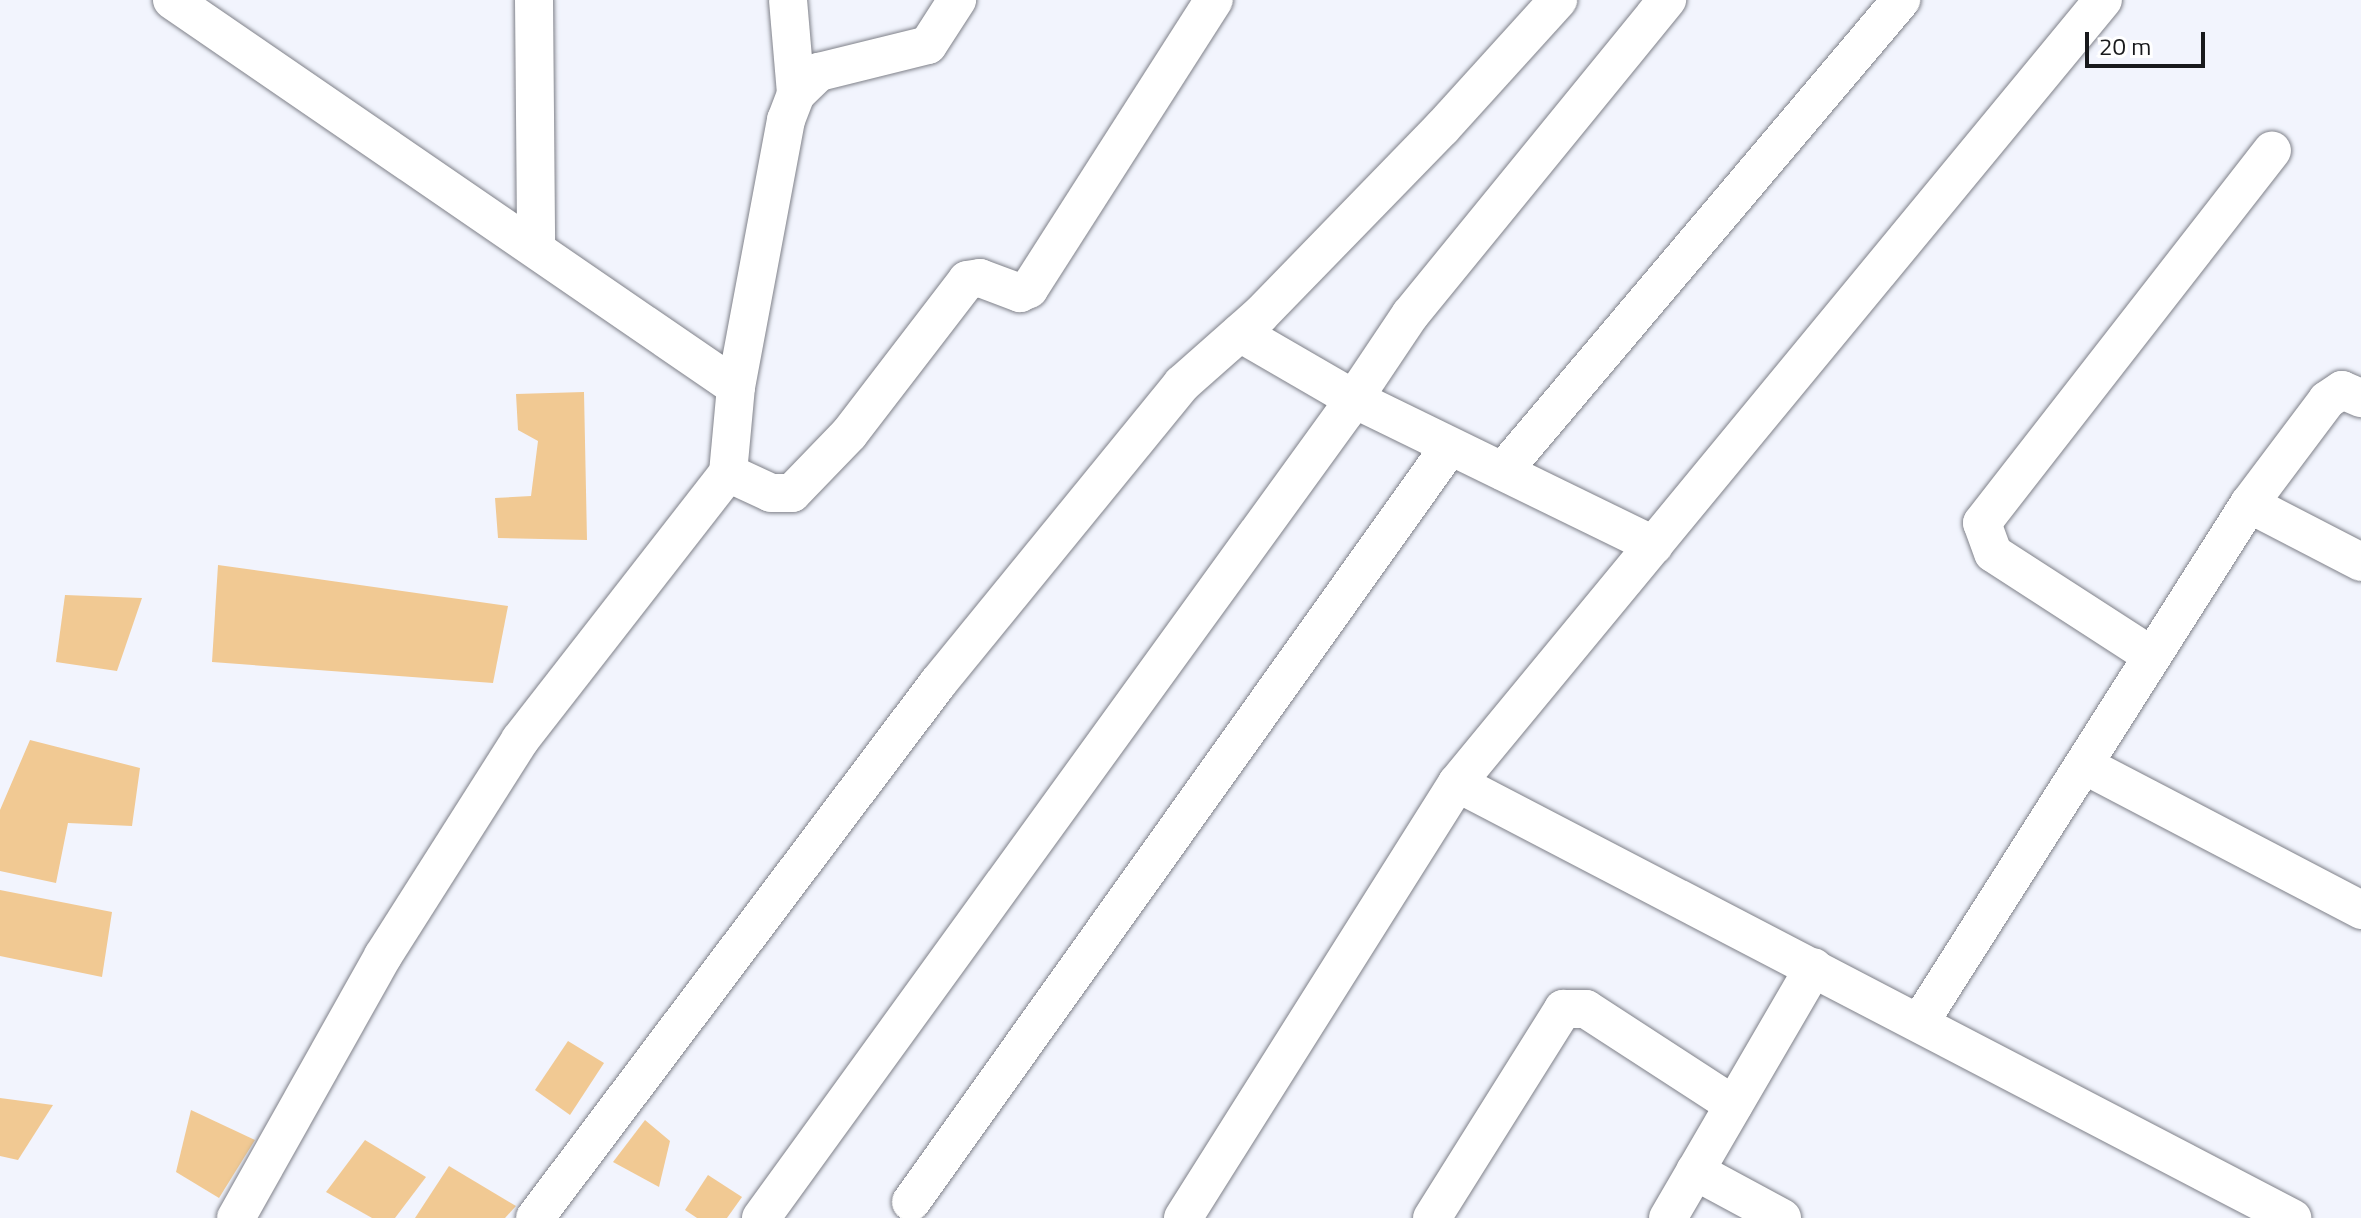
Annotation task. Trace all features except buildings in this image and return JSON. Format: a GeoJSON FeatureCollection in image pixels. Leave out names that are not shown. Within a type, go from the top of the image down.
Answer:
{"type":"FeatureCollection","features":[{"type":"Feature","properties":{"kind":"street"},"geometry":{"type":"LineString","coordinates":[[172,0],[736,387]]}},
{"type":"Feature","properties":{"kind":"street"},"geometry":{"type":"LineString","coordinates":[[534,0],[536,249]]}},
{"type":"Feature","properties":{"kind":"street"},"geometry":{"type":"LineString","coordinates":[[788,0],[796,94]]}},
{"type":"Feature","properties":{"kind":"street"},"geometry":{"type":"LineString","coordinates":[[236,1218],[383,956],[520,740],[728,473],[736,387],[786,120],[796,94],[819,72],[928,45],[957,0]]}},
{"type":"Feature","properties":{"kind":"street"},"geometry":{"type":"LineString","coordinates":[[728,473],[771,493],[792,493],[849,434],[967,280],[980,278],[1020,293],[1029,289],[1214,0]]}},
{"type":"Feature","properties":{"kind":"street"},"geometry":{"type":"LineString","coordinates":[[535,1218],[938,683],[1182,384],[1240,333],[1442,128],[1558,0]]}},
{"type":"Feature","properties":{"kind":"street"},"geometry":{"type":"LineString","coordinates":[[761,1218],[1410,315],[1667,0]]}},
{"type":"Feature","properties":{"kind":"street"},"geometry":{"type":"LineString","coordinates":[[1503,471],[1901,0]]}},
{"type":"Feature","properties":{"kind":"street"},"geometry":{"type":"LineString","coordinates":[[1183,1218],[1457,783],[2103,0]]}},
{"type":"Feature","properties":{"kind":"street"},"geometry":{"type":"LineString","coordinates":[[2152,656],[1993,553],[1982,523],[2272,150]]}},
{"type":"Feature","properties":{"kind":"street"},"geometry":{"type":"LineString","coordinates":[[1240,333],[1352,398],[1654,545]]}},
{"type":"Feature","properties":{"kind":"street"},"geometry":{"type":"LineString","coordinates":[[1920,1022],[2249,504],[2327,400],[2342,390],[2361,398]]}},
{"type":"Feature","properties":{"kind":"street"},"geometry":{"type":"LineString","coordinates":[[911,1202],[1450,446]]}},
{"type":"Feature","properties":{"kind":"street"},"geometry":{"type":"LineString","coordinates":[[2249,504],[2361,562]]}},
{"type":"Feature","properties":{"kind":"street"},"geometry":{"type":"LineString","coordinates":[[2084,765],[2361,910]]}},
{"type":"Feature","properties":{"kind":"street"},"geometry":{"type":"LineString","coordinates":[[1457,783],[2292,1218]]}},
{"type":"Feature","properties":{"kind":"street"},"geometry":{"type":"LineString","coordinates":[[1668,1218],[1814,967]]}},
{"type":"Feature","properties":{"kind":"street"},"geometry":{"type":"LineString","coordinates":[[1432,1218],[1563,1009],[1586,1009],[1734,1105]]}},
{"type":"Feature","properties":{"kind":"street"},"geometry":{"type":"LineString","coordinates":[[1695,1171],[1782,1218]]}}]}
